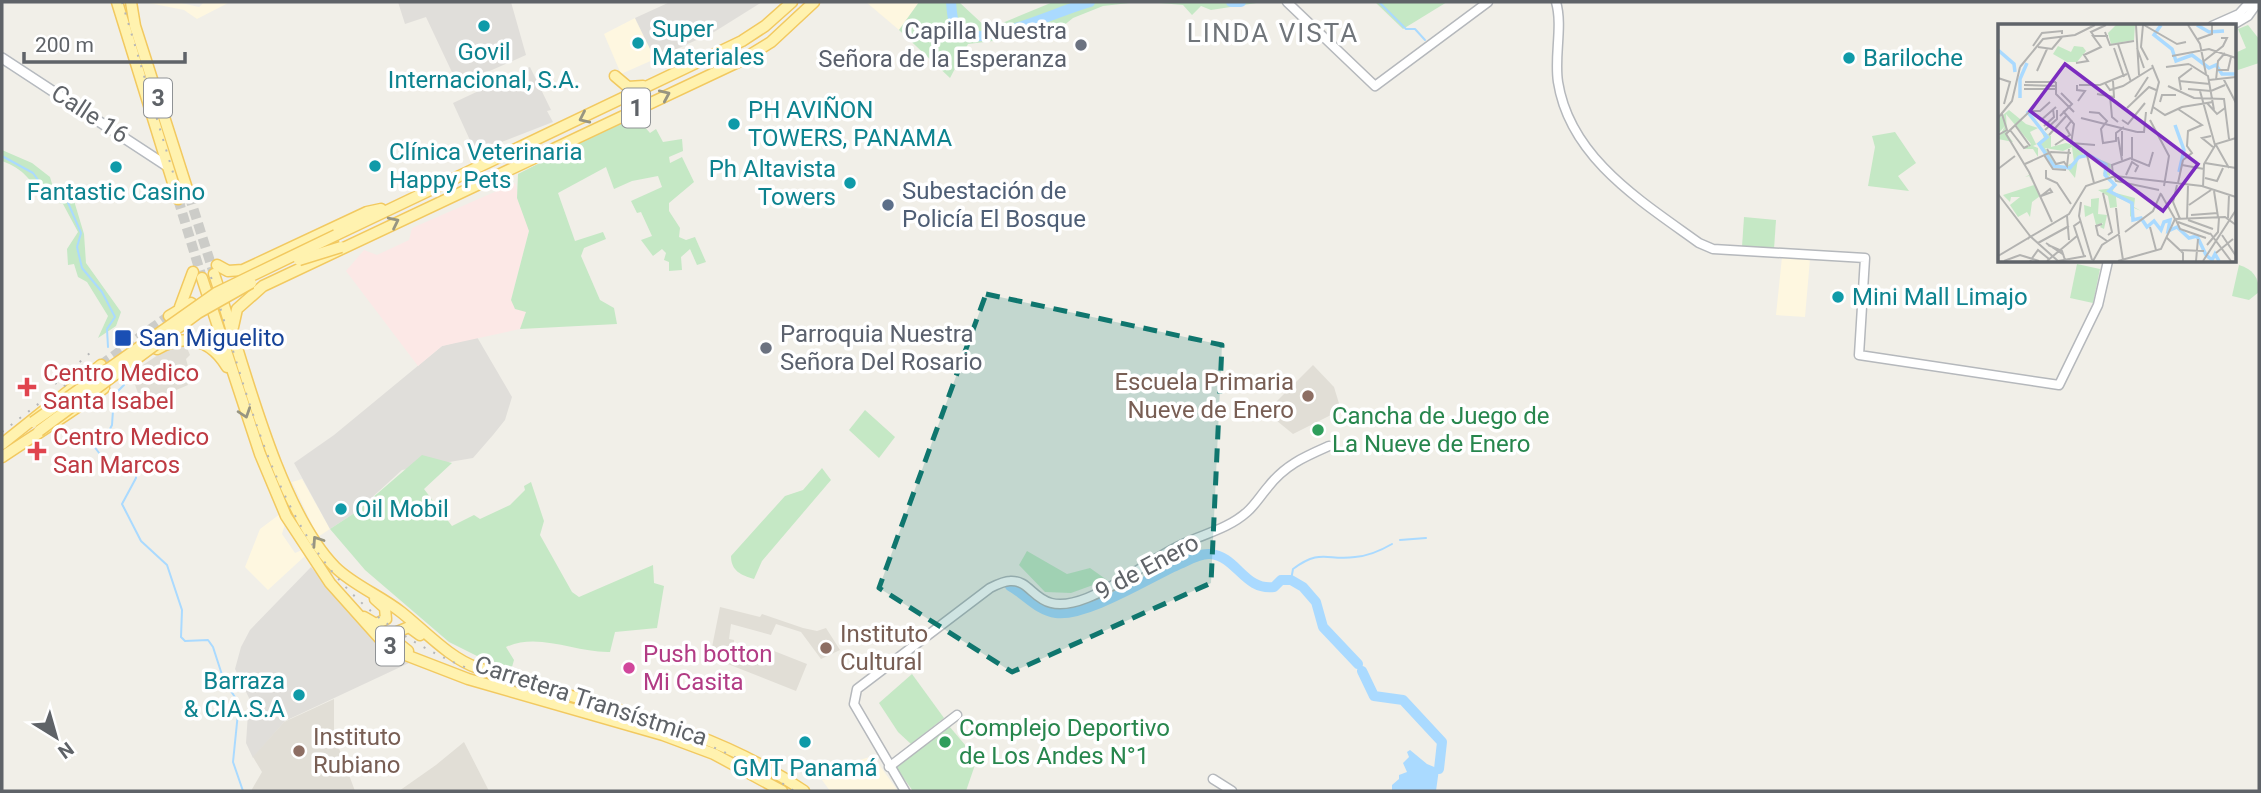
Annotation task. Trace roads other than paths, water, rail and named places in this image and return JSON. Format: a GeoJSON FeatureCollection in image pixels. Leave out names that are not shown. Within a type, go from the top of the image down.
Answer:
{"type":"FeatureCollection","features":[{"type":"Feature","properties":{"kind":"main road","name":"3"},"geometry":{"type":"LineString","coordinates":[[117,2],[178,199]]}},
{"type":"Feature","properties":{"kind":"main road","name":"3"},"geometry":{"type":"LineString","coordinates":[[131,2],[135,26],[188,195]]}},
{"type":"Feature","properties":{"kind":"main road","name":"1"},"geometry":{"type":"LineString","coordinates":[[33,422],[216,293],[742,41],[765,26],[792,2]]}},
{"type":"Feature","properties":{"kind":"main road","name":"1"},"geometry":{"type":"LineString","coordinates":[[341,247],[751,55],[794,23],[814,2]]}},
{"type":"Feature","properties":{"kind":"main road","name":"Calle 16"},"geometry":{"type":"LineString","coordinates":[[2,58],[167,166]]}},
{"type":"Feature","properties":{"kind":"main road"},"geometry":{"type":"LineString","coordinates":[[615,76],[632,88],[660,82]]}},
{"type":"Feature","properties":{"kind":"main road"},"geometry":{"type":"LineString","coordinates":[[600,125],[626,98]]}},
{"type":"Feature","properties":{"kind":"main road","name":"Calle 16"},"geometry":{"type":"LineString","coordinates":[[143,149],[154,148],[159,141]]}},
{"type":"Feature","properties":{"kind":"main road"},"geometry":{"type":"LineString","coordinates":[[263,286],[248,284],[244,276],[248,268],[367,212],[395,206]]}},
{"type":"Feature","properties":{"kind":"main road"},"geometry":{"type":"LineString","coordinates":[[234,334],[236,312],[263,286],[341,247]]}},
{"type":"Feature","properties":{"kind":"main road"},"geometry":{"type":"LineString","coordinates":[[2,457],[217,301],[308,256],[341,247]]}},
{"type":"Feature","properties":{"kind":"main road","name":"Carretera Transístmica"},"geometry":{"type":"LineString","coordinates":[[248,268],[231,271],[216,269],[234,334],[283,480],[314,539],[336,567],[388,601],[474,667],[688,730],[745,755],[804,791]]}},
{"type":"Feature","properties":{"kind":"main road","name":"Carretera Transístmica"},"geometry":{"type":"LineString","coordinates":[[157,349],[201,315],[195,303],[174,313],[198,275],[260,454],[286,516],[338,592],[364,623],[398,652],[454,673],[663,735],[721,757],[782,791]]}},
{"type":"Feature","properties":{"kind":"main road"},"geometry":{"type":"LineString","coordinates":[[39,431],[63,420],[157,349],[180,339],[203,342],[217,353],[234,380]]}},
{"type":"Feature","properties":{"kind":"main road"},"geometry":{"type":"LineString","coordinates":[[2,444],[33,422],[43,410],[101,365]]}},
{"type":"Feature","properties":{"kind":"main road"},"geometry":{"type":"LineString","coordinates":[[336,567],[384,606],[386,619],[379,624],[371,623],[338,592]]}},
{"type":"Feature","properties":{"kind":"main road"},"geometry":{"type":"LineString","coordinates":[[454,673],[402,648],[396,640],[397,632],[404,627],[412,628],[440,650],[474,667]]}},
{"type":"Feature","properties":{"kind":"street"},"geometry":{"type":"LineString","coordinates":[[1287,2],[1375,86],[1488,2]]}},
{"type":"Feature","properties":{"kind":"street"},"geometry":{"type":"LineString","coordinates":[[1556,2],[1556,63],[1560,92],[1583,147],[1598,164],[1706,246],[1865,258],[1859,355],[2059,385],[2098,305],[2108,262]]}},
{"type":"Feature","properties":{"kind":"street"},"geometry":{"type":"LineString","coordinates":[[2216,24],[2239,14],[2250,2]]}},
{"type":"Feature","properties":{"kind":"street"},"geometry":{"type":"LineString","coordinates":[[2234,24],[2248,16],[2258,2]]}},
{"type":"Feature","properties":{"kind":"street","name":"9 de Enero"},"geometry":{"type":"LineString","coordinates":[[887,763],[854,704],[854,694],[990,588],[1009,580],[1020,582],[1045,602],[1058,605],[1079,601],[1109,589],[1184,543],[1224,527],[1248,511],[1289,465],[1329,446]]}},
{"type":"Feature","properties":{"kind":"street"},"geometry":{"type":"LineString","coordinates":[[905,791],[887,763],[957,715]]}},
{"type":"Feature","properties":{"kind":"street"},"geometry":{"type":"LineString","coordinates":[[1213,779],[1232,791]]}},
{"type":"Feature","properties":{"kind":"water"},"geometry":{"type":"Polygon","coordinates":[[[1410,750],[1427,764],[1439,769],[1436,791],[1392,791],[1392,785],[1399,779],[1399,775],[1407,772],[1403,763],[1409,757],[1407,752],[1410,750]]]}},
{"type":"Feature","properties":{"kind":"waterway"},"geometry":{"type":"LineString","coordinates":[[951,2],[955,26],[960,32],[970,36],[1004,32],[1090,2]]}},
{"type":"Feature","properties":{"kind":"waterway"},"geometry":{"type":"LineString","coordinates":[[1231,2],[1241,2]]}},
{"type":"Feature","properties":{"kind":"waterway"},"geometry":{"type":"LineString","coordinates":[[1379,2],[1406,29],[1415,29],[1425,40]]}},
{"type":"Feature","properties":{"kind":"waterway"},"geometry":{"type":"LineString","coordinates":[[2,156],[33,173],[46,191],[66,198],[81,233],[77,247],[82,268],[102,292],[115,317],[107,329],[108,347]]}},
{"type":"Feature","properties":{"kind":"waterway"},"geometry":{"type":"LineString","coordinates":[[124,378],[124,385],[114,395],[112,425],[107,435],[93,445],[106,462],[135,470],[136,478],[122,504],[141,541],[167,565],[182,610],[181,637],[185,641],[208,640],[213,647],[224,681],[239,703],[233,762],[243,791]]}},
{"type":"Feature","properties":{"kind":"waterway"},"geometry":{"type":"LineString","coordinates":[[1400,540],[1426,538]]}},
{"type":"Feature","properties":{"kind":"waterway"},"geometry":{"type":"LineString","coordinates":[[1291,580],[1293,569],[1311,559],[1360,556],[1374,553],[1392,544]]}},
{"type":"Feature","properties":{"kind":"waterway"},"geometry":{"type":"LineString","coordinates":[[1010,586],[1049,612],[1069,613],[1101,603],[1191,559],[1210,554],[1219,556],[1255,584],[1274,587],[1281,580],[1291,580],[1303,587],[1316,602],[1323,627],[1358,664]]}},
{"type":"Feature","properties":{"kind":"waterway"},"geometry":{"type":"LineString","coordinates":[[1362,671],[1374,696],[1403,700],[1442,742],[1439,769]]}},
{"type":"Feature","properties":{"kind":"tunnel"},"geometry":{"type":"LineString","coordinates":[[189,195],[214,274]]}},
{"type":"Feature","properties":{"kind":"tunnel"},"geometry":{"type":"LineString","coordinates":[[178,199],[202,278]]}},
{"type":"Feature","properties":{"kind":"tunnel"},"geometry":{"type":"LineString","coordinates":[[101,365],[169,316]]}},
{"type":"Feature","properties":{"kind":"railway"},"geometry":{"type":"LineString","coordinates":[[122,2],[180,196]]}},
{"type":"Feature","properties":{"kind":"railway"},"geometry":{"type":"LineString","coordinates":[[211,277],[255,422],[280,484],[309,539],[346,588],[395,629],[458,664],[538,692],[638,720],[702,743],[734,757],[794,791]]}},
{"type":"Feature","properties":{"kind":"railway"},"geometry":{"type":"LineString","coordinates":[[55,384],[91,352]]}},
{"type":"Feature","properties":{"kind":"railway"},"geometry":{"type":"LineString","coordinates":[[2,432],[46,398],[99,363]]}},
{"type":"Feature","properties":{"kind":"place","name":"Govil Internacional, S.A."},"geometry":{"type":"Point","coordinates":[484,26]}},
{"type":"Feature","properties":{"kind":"place","name":"Super Materiales"},"geometry":{"type":"Point","coordinates":[638,43]}},
{"type":"Feature","properties":{"kind":"place","name":"Capilla Nuestra Señora de la Esperanza"},"geometry":{"type":"Point","coordinates":[1081,45]}},
{"type":"Feature","properties":{"kind":"place","name":"Bariloche"},"geometry":{"type":"Point","coordinates":[1849,58]}},
{"type":"Feature","properties":{"kind":"place","name":"PH AVIÑON TOWERS, PANAMA"},"geometry":{"type":"Point","coordinates":[734,124]}},
{"type":"Feature","properties":{"kind":"place","name":"Clínica Veterinaria Happy Pets"},"geometry":{"type":"Point","coordinates":[375,166]}},
{"type":"Feature","properties":{"kind":"place","name":"Fantastic Casino"},"geometry":{"type":"Point","coordinates":[116,167]}},
{"type":"Feature","properties":{"kind":"place","name":"Ph Altavista Towers"},"geometry":{"type":"Point","coordinates":[850,183]}},
{"type":"Feature","properties":{"kind":"place","name":"Subestación de Policía El Bosque"},"geometry":{"type":"Point","coordinates":[888,205]}},
{"type":"Feature","properties":{"kind":"place","name":"Mini Mall Limajo"},"geometry":{"type":"Point","coordinates":[1838,297]}},
{"type":"Feature","properties":{"kind":"place","name":"San Miguelito"},"geometry":{"type":"Point","coordinates":[123,338]}},
{"type":"Feature","properties":{"kind":"place","name":"Parroquia Nuestra Señora Del Rosario"},"geometry":{"type":"Point","coordinates":[766,348]}},
{"type":"Feature","properties":{"kind":"place","name":"Centro Medico Santa Isabel"},"geometry":{"type":"Point","coordinates":[27,387]}},
{"type":"Feature","properties":{"kind":"place","name":"Escuela Primaria Nueve de Enero"},"geometry":{"type":"Point","coordinates":[1308,396]}},
{"type":"Feature","properties":{"kind":"place","name":"Cancha de Juego de La Nueve de Enero"},"geometry":{"type":"Point","coordinates":[1318,430]}},
{"type":"Feature","properties":{"kind":"place","name":"Centro Medico San Marcos"},"geometry":{"type":"Point","coordinates":[37,451]}},
{"type":"Feature","properties":{"kind":"place","name":"Oil Mobil"},"geometry":{"type":"Point","coordinates":[341,509]}},
{"type":"Feature","properties":{"kind":"place","name":"Instituto Cultural"},"geometry":{"type":"Point","coordinates":[826,648]}},
{"type":"Feature","properties":{"kind":"place","name":"Push botton Mi Casita"},"geometry":{"type":"Point","coordinates":[629,668]}},
{"type":"Feature","properties":{"kind":"place","name":"Barraza & CIA.S.A"},"geometry":{"type":"Point","coordinates":[299,695]}},
{"type":"Feature","properties":{"kind":"place","name":"GMT Panamá"},"geometry":{"type":"Point","coordinates":[805,742]}},
{"type":"Feature","properties":{"kind":"place","name":"Complejo Deportivo de Los Andes N°1"},"geometry":{"type":"Point","coordinates":[945,742]}},
{"type":"Feature","properties":{"kind":"place","name":"Instituto Rubiano"},"geometry":{"type":"Point","coordinates":[299,751]}},
{"type":"Feature","properties":{"kind":"district","name":"LINDA VISTA"},"geometry":{"type":"Point","coordinates":[1273,33]}}]}
